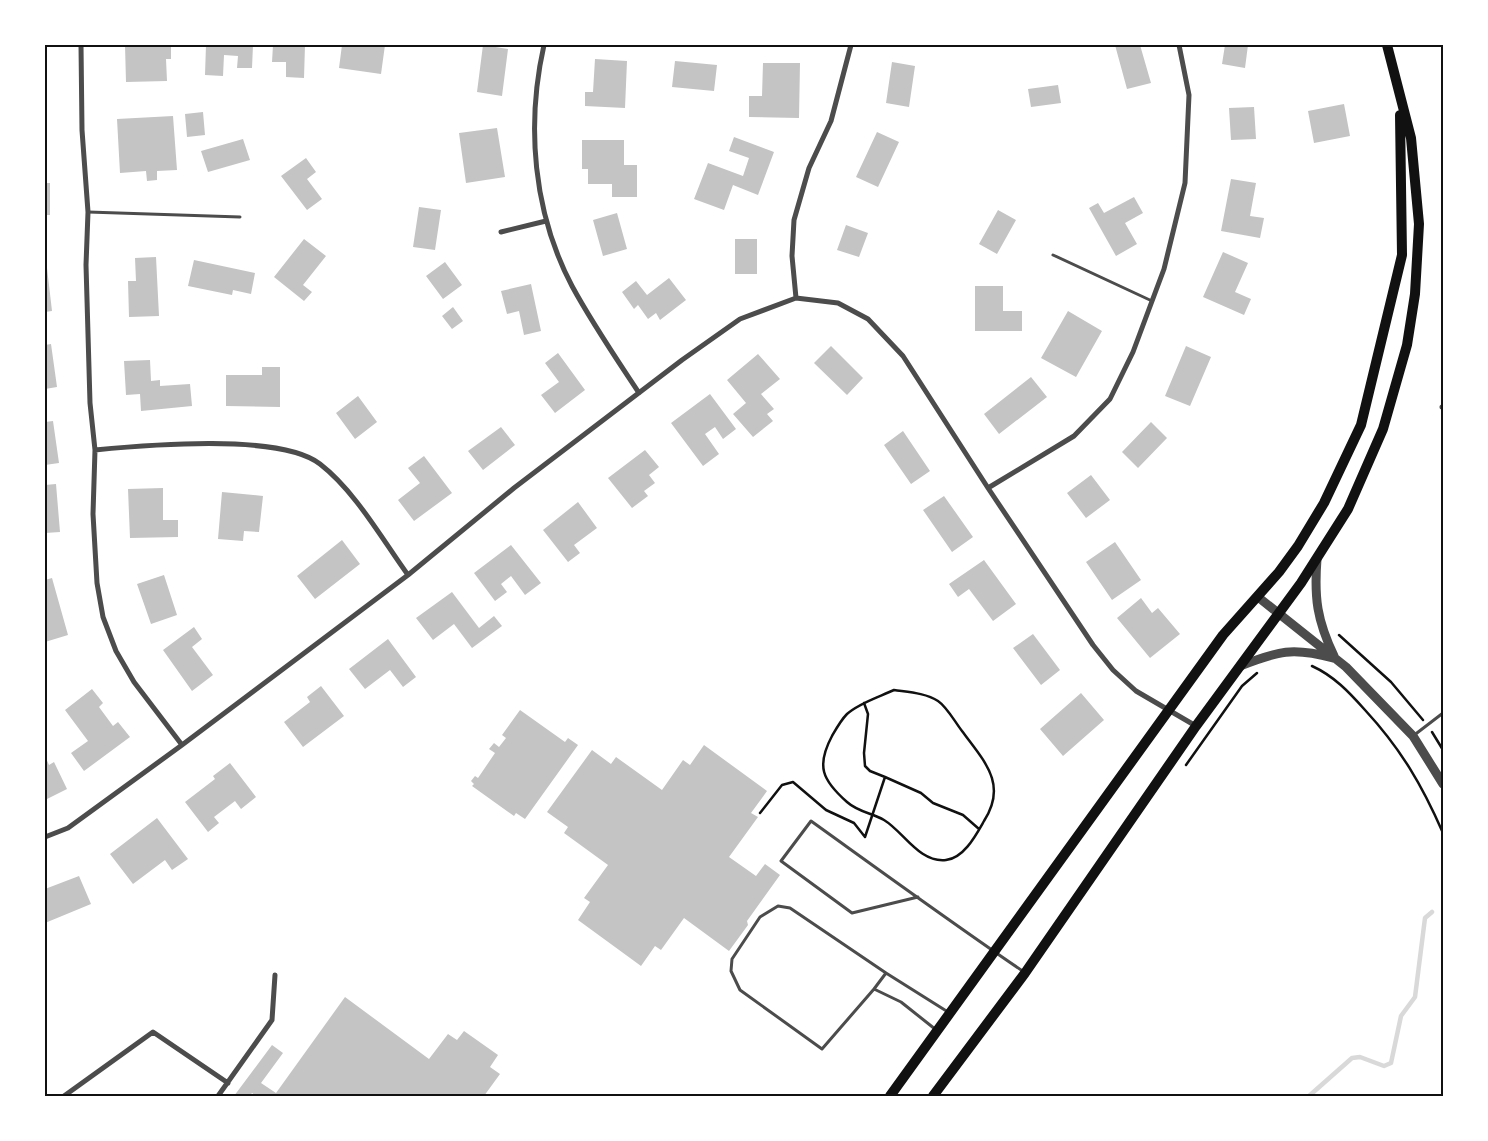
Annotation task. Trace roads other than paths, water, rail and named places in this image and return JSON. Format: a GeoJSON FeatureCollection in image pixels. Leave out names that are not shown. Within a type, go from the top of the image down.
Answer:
{"type":"FeatureCollection","features":[{"type":"Feature","properties":{"kind":"main road"},"geometry":{"type":"LineString","coordinates":[[933,1096],[1025,973],[1196,726],[1317,559],[1348,509],[1384,429],[1407,345],[1416,294],[1419,224],[1411,138],[1387,45]]}},
{"type":"Feature","properties":{"kind":"main road"},"geometry":{"type":"LineString","coordinates":[[890,1096],[1223,636],[1258,597],[1298,546],[1324,503],[1361,425],[1402,255],[1399,96]]}},
{"type":"Feature","properties":{"kind":"street"},"geometry":{"type":"LineString","coordinates":[[81,45],[82,130],[88,212],[87,285],[90,402],[95,450],[96,583],[104,617],[116,651],[134,682],[182,745]]}},
{"type":"Feature","properties":{"kind":"street"},"geometry":{"type":"LineString","coordinates":[[544,45],[534,109],[535,160],[546,221],[571,285],[639,393]]}},
{"type":"Feature","properties":{"kind":"street"},"geometry":{"type":"LineString","coordinates":[[796,298],[792,256],[794,220],[809,168],[831,120],[851,45]]}},
{"type":"Feature","properties":{"kind":"street"},"geometry":{"type":"LineString","coordinates":[[988,488],[1074,436],[1110,398],[1133,352],[1169,253],[1185,183],[1189,95],[1179,45]]}},
{"type":"Feature","properties":{"kind":"street"},"geometry":{"type":"LineString","coordinates":[[501,232],[546,221]]}},
{"type":"Feature","properties":{"kind":"street"},"geometry":{"type":"LineString","coordinates":[[45,837],[68,828],[182,745],[408,575],[514,488],[740,319],[796,298],[822,299],[838,303],[868,319],[903,356],[1092,645],[1113,670],[1136,691],[1196,726]]}},
{"type":"Feature","properties":{"kind":"street"},"geometry":{"type":"LineString","coordinates":[[95,450],[156,445],[272,446],[306,455],[321,464],[346,489],[408,575]]}},
{"type":"Feature","properties":{"kind":"street"},"geometry":{"type":"LineString","coordinates":[[1317,559],[1314,588],[1317,613],[1336,658]]}},
{"type":"Feature","properties":{"kind":"street"},"geometry":{"type":"LineString","coordinates":[[1258,597],[1336,658],[1413,736],[1443,784]]}},
{"type":"Feature","properties":{"kind":"street"},"geometry":{"type":"LineString","coordinates":[[1240,666],[1269,654],[1305,650],[1336,658]]}},
{"type":"Feature","properties":{"kind":"street"},"geometry":{"type":"LineString","coordinates":[[218,1096],[272,1020],[275,975]]}},
{"type":"Feature","properties":{"kind":"street"},"geometry":{"type":"LineString","coordinates":[[64,1096],[153,1032],[228,1083]]}},
{"type":"Feature","properties":{"kind":"lane"},"geometry":{"type":"LineString","coordinates":[[1402,195],[1416,195]]}},
{"type":"Feature","properties":{"kind":"lane"},"geometry":{"type":"LineString","coordinates":[[88,212],[240,217]]}},
{"type":"Feature","properties":{"kind":"lane"},"geometry":{"type":"LineString","coordinates":[[1053,255],[1152,300]]}},
{"type":"Feature","properties":{"kind":"lane"},"geometry":{"type":"LineString","coordinates":[[1413,736],[1443,713]]}},
{"type":"Feature","properties":{"kind":"lane"},"geometry":{"type":"LineString","coordinates":[[918,897],[852,913],[781,861],[811,821],[918,897],[994,952],[1025,973]]}},
{"type":"Feature","properties":{"kind":"lane"},"geometry":{"type":"LineString","coordinates":[[886,973],[874,990],[822,1049],[740,990],[731,971],[732,959],[760,917],[778,906],[790,908],[950,1014]]}},
{"type":"Feature","properties":{"kind":"lane"},"geometry":{"type":"LineString","coordinates":[[874,990],[901,1002],[937,1031]]}},
{"type":"Feature","properties":{"kind":"waterway"},"geometry":{"type":"LineString","coordinates":[[1309,1096],[1352,1058],[1360,1057],[1384,1066],[1391,1063],[1401,1016],[1415,997],[1425,918],[1432,912]]}}]}
